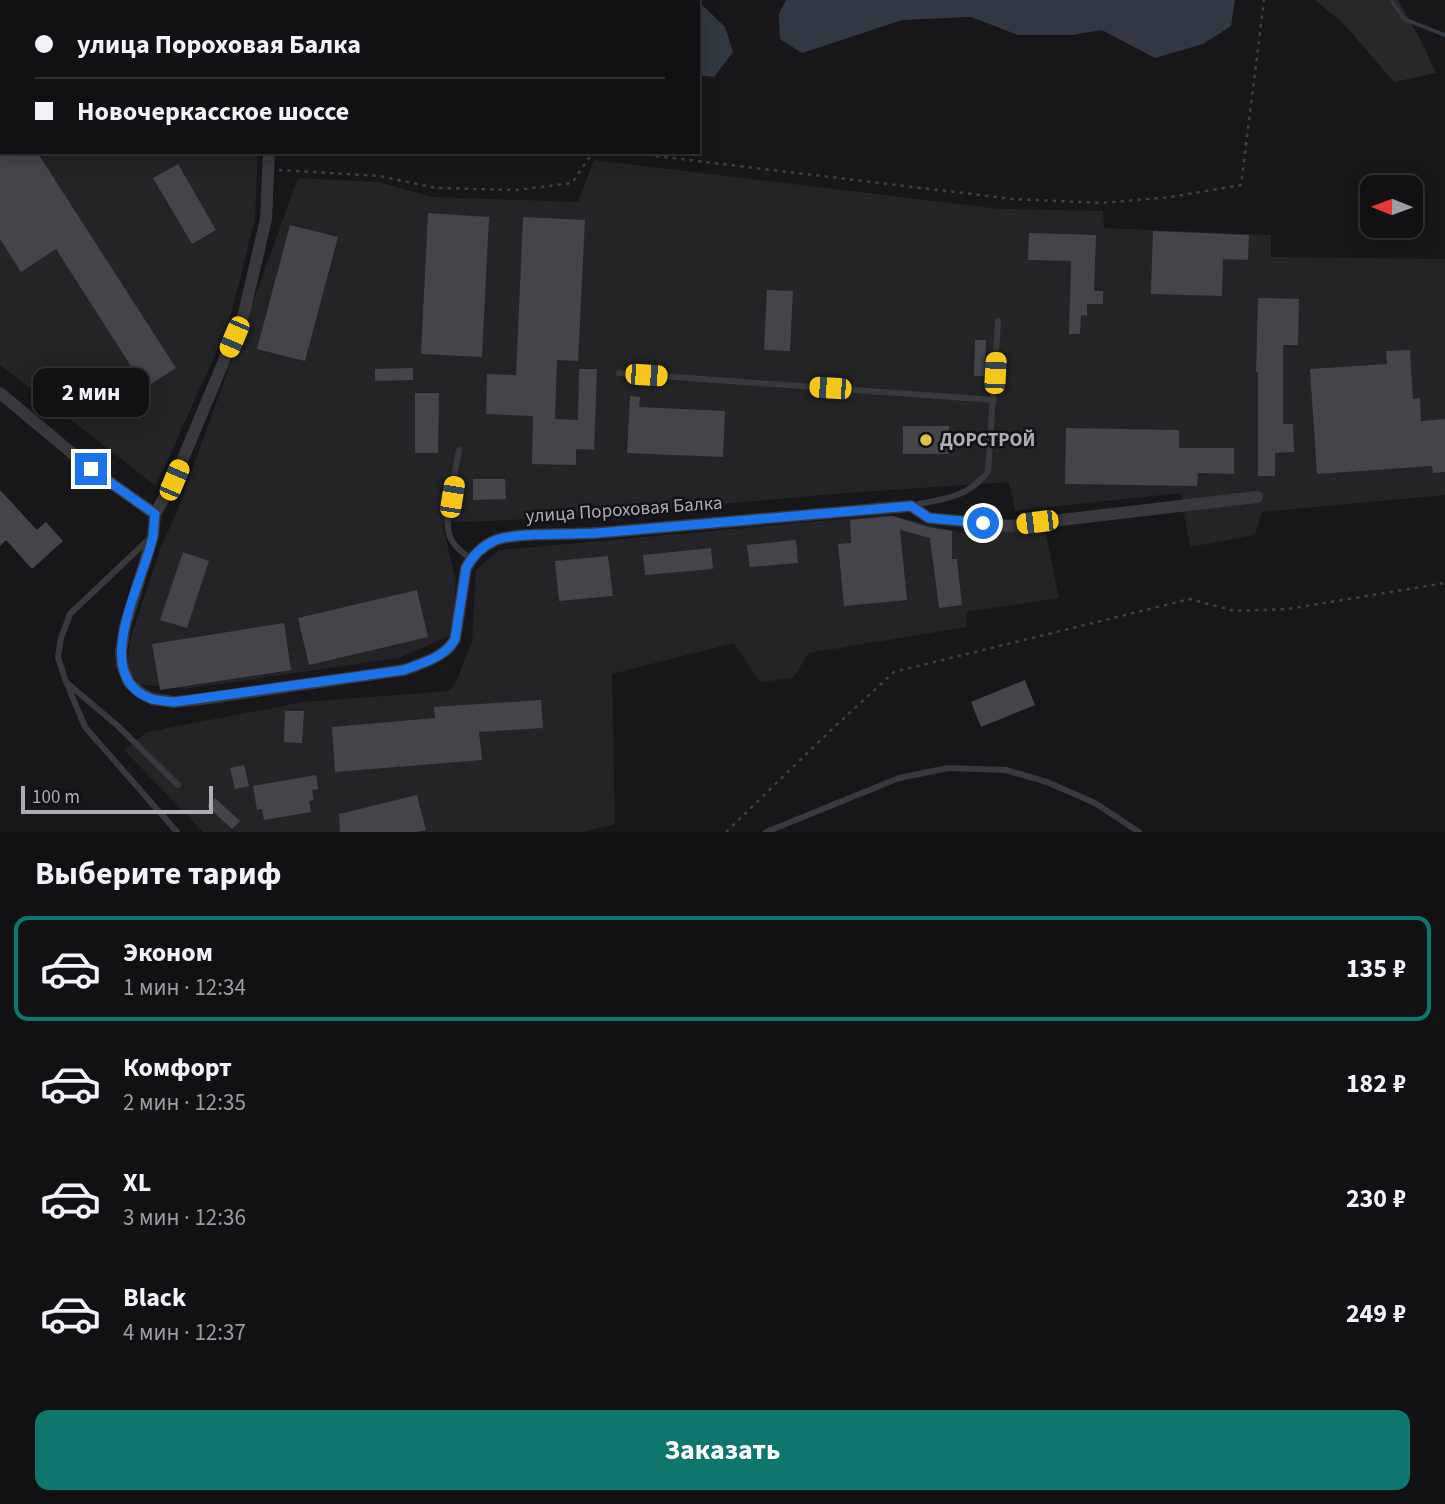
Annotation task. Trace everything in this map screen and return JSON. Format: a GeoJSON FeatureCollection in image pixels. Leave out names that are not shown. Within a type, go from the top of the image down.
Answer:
{"type":"FeatureCollection","features":[{"type":"Feature","properties":{"kind":"street"},"geometry":{"type":"LineString","coordinates":[[269,154],[266,219],[244,313],[174,480],[155,514],[153,536],[125,626],[121,666],[129,682],[141,693],[152,699],[174,702],[404,670],[434,659],[452,645],[466,568],[471,559]]}},
{"type":"Feature","properties":{"kind":"street"},"geometry":{"type":"LineString","coordinates":[[0,393],[91,469],[155,514]]}},
{"type":"Feature","properties":{"kind":"street","name":"улица Пороховая Балка"},"geometry":{"type":"LineString","coordinates":[[471,559],[480,549],[496,540],[512,537],[570,535],[911,506],[929,518],[1010,526],[1257,497]]}},
{"type":"Feature","properties":{"kind":"lane"},"geometry":{"type":"LineString","coordinates":[[911,506],[953,498],[977,486],[988,472],[998,321]]}},
{"type":"Feature","properties":{"kind":"lane"},"geometry":{"type":"LineString","coordinates":[[620,373],[994,400]]}},
{"type":"Feature","properties":{"kind":"lane"},"geometry":{"type":"LineString","coordinates":[[459,450],[448,520],[449,534],[455,546],[471,559]]}},
{"type":"Feature","properties":{"kind":"lane"},"geometry":{"type":"LineString","coordinates":[[153,536],[70,614],[61,638],[58,657],[85,727],[177,832]]}},
{"type":"Feature","properties":{"kind":"lane"},"geometry":{"type":"LineString","coordinates":[[66,682],[178,785]]}},
{"type":"Feature","properties":{"kind":"lane"},"geometry":{"type":"LineString","coordinates":[[766,832],[899,778],[948,768],[1006,770],[1047,782],[1096,803],[1139,832]]}},
{"type":"Feature","properties":{"kind":"path"},"geometry":{"type":"LineString","coordinates":[[639,154],[1013,199],[1102,203],[1171,197],[1241,185],[1264,0]]}},
{"type":"Feature","properties":{"kind":"path"},"geometry":{"type":"LineString","coordinates":[[268,169],[380,176],[436,188],[517,190],[572,183],[591,155],[599,154]]}},
{"type":"Feature","properties":{"kind":"path"},"geometry":{"type":"LineString","coordinates":[[726,832],[894,672],[1190,599],[1235,611],[1288,609],[1445,583]]}},
{"type":"Feature","properties":{"kind":"shaded area"},"geometry":{"type":"Polygon","coordinates":[[[786,0],[1235,0],[1231,26],[1203,44],[1155,58],[1102,30],[1072,35],[1018,35],[971,17],[902,20],[802,53],[780,39],[779,14],[786,0]]]}},
{"type":"Feature","properties":{"kind":"shaded area"},"geometry":{"type":"Polygon","coordinates":[[[1315,0],[1398,0],[1436,73],[1394,82],[1343,23],[1315,0]]]}},
{"type":"Feature","properties":{"kind":"shaded area"},"geometry":{"type":"Polygon","coordinates":[[[700,3],[725,27],[733,52],[714,77],[700,75],[700,3]]]}},
{"type":"Feature","properties":{"kind":"shaded area"},"geometry":{"type":"Polygon","coordinates":[[[0,154],[258,154],[255,220],[228,326],[156,486],[0,365],[0,154]]]}},
{"type":"Feature","properties":{"kind":"shaded area"},"geometry":{"type":"Polygon","coordinates":[[[594,160],[1000,209],[1103,211],[1104,228],[1271,235],[1271,257],[1445,259],[1445,495],[1262,512],[1255,535],[1190,547],[1180,493],[1015,511],[1009,482],[846,493],[579,517],[442,523],[456,581],[452,635],[398,658],[185,689],[139,684],[127,671],[130,640],[160,550],[177,511],[298,178],[379,182],[432,197],[578,202],[594,160]]]}},
{"type":"Feature","properties":{"kind":"shaded area"},"geometry":{"type":"Polygon","coordinates":[[[888,515],[964,533],[1045,529],[1059,598],[967,612],[966,627],[809,653],[793,678],[760,682],[734,643],[612,674],[615,824],[582,832],[203,832],[124,750],[147,732],[303,702],[450,691],[472,641],[476,570],[499,550],[888,515]]]}},
{"type":"Feature","properties":{"kind":"building"},"geometry":{"type":"Polygon","coordinates":[[[0,154],[38,154],[176,368],[145,388],[56,249],[21,272],[0,239],[0,154]]]}},
{"type":"Feature","properties":{"kind":"building"},"geometry":{"type":"Polygon","coordinates":[[[178,164],[216,230],[192,244],[153,178],[178,164]]]}},
{"type":"Feature","properties":{"kind":"building"},"geometry":{"type":"Polygon","coordinates":[[[428,213],[489,217],[482,357],[421,354],[428,213]]]}},
{"type":"Feature","properties":{"kind":"building"},"geometry":{"type":"Polygon","coordinates":[[[523,217],[585,220],[578,361],[557,360],[555,419],[578,420],[579,369],[597,369],[594,450],[576,449],[576,465],[532,464],[533,416],[486,414],[487,374],[516,375],[523,217]]]}},
{"type":"Feature","properties":{"kind":"building"},"geometry":{"type":"Polygon","coordinates":[[[290,225],[338,237],[305,361],[257,349],[290,225]]]}},
{"type":"Feature","properties":{"kind":"building"},"geometry":{"type":"Polygon","coordinates":[[[1153,231],[1249,235],[1248,260],[1223,259],[1222,296],[1151,294],[1153,231]]]}},
{"type":"Feature","properties":{"kind":"building"},"geometry":{"type":"Polygon","coordinates":[[[1029,233],[1096,235],[1094,291],[1103,291],[1103,304],[1087,304],[1087,316],[1081,315],[1080,334],[1069,334],[1071,261],[1028,260],[1029,233]]]}},
{"type":"Feature","properties":{"kind":"building"},"geometry":{"type":"Polygon","coordinates":[[[767,290],[793,291],[790,351],[764,350],[767,290]]]}},
{"type":"Feature","properties":{"kind":"building"},"geometry":{"type":"Polygon","coordinates":[[[1258,298],[1299,299],[1298,345],[1283,345],[1283,424],[1293,424],[1294,452],[1275,453],[1275,476],[1258,476],[1258,298]]]}},
{"type":"Feature","properties":{"kind":"building"},"geometry":{"type":"Polygon","coordinates":[[[975,340],[986,340],[985,376],[974,376],[975,340]]]}},
{"type":"Feature","properties":{"kind":"building"},"geometry":{"type":"Polygon","coordinates":[[[1410,350],[1413,399],[1420,398],[1421,421],[1445,419],[1445,472],[1433,473],[1432,466],[1317,474],[1310,369],[1387,364],[1386,351],[1410,350]]]}},
{"type":"Feature","properties":{"kind":"building"},"geometry":{"type":"Polygon","coordinates":[[[413,368],[413,380],[375,381],[375,369],[413,368]]]}},
{"type":"Feature","properties":{"kind":"building"},"geometry":{"type":"Polygon","coordinates":[[[415,393],[439,393],[438,453],[415,453],[415,393]]]}},
{"type":"Feature","properties":{"kind":"building"},"geometry":{"type":"Polygon","coordinates":[[[630,396],[640,397],[639,407],[725,411],[723,457],[627,453],[630,396]]]}},
{"type":"Feature","properties":{"kind":"building","name":"ДОРСТРОЙ"},"geometry":{"type":"Polygon","coordinates":[[[903,426],[949,426],[949,454],[903,454],[903,426]]]}},
{"type":"Feature","properties":{"kind":"building"},"geometry":{"type":"Polygon","coordinates":[[[1066,428],[1179,430],[1179,448],[1234,448],[1234,474],[1198,473],[1197,486],[1065,484],[1066,428]]]}},
{"type":"Feature","properties":{"kind":"building"},"geometry":{"type":"Polygon","coordinates":[[[473,479],[505,479],[506,499],[473,500],[473,479]]]}},
{"type":"Feature","properties":{"kind":"building"},"geometry":{"type":"Polygon","coordinates":[[[0,490],[37,530],[46,522],[63,541],[32,569],[6,540],[0,546],[0,490]]]}},
{"type":"Feature","properties":{"kind":"building"},"geometry":{"type":"Polygon","coordinates":[[[893,516],[952,531],[952,559],[957,559],[962,605],[939,608],[930,538],[900,530],[907,600],[844,606],[838,544],[851,543],[850,520],[893,516]]]}},
{"type":"Feature","properties":{"kind":"building"},"geometry":{"type":"Polygon","coordinates":[[[796,540],[798,563],[750,567],[747,545],[796,540]]]}},
{"type":"Feature","properties":{"kind":"building"},"geometry":{"type":"Polygon","coordinates":[[[711,548],[713,569],[645,575],[643,555],[711,548]]]}},
{"type":"Feature","properties":{"kind":"building"},"geometry":{"type":"Polygon","coordinates":[[[183,552],[209,561],[187,628],[160,620],[183,552]]]}},
{"type":"Feature","properties":{"kind":"building"},"geometry":{"type":"Polygon","coordinates":[[[608,556],[613,596],[559,601],[555,561],[608,556]]]}},
{"type":"Feature","properties":{"kind":"building"},"geometry":{"type":"Polygon","coordinates":[[[417,590],[428,637],[309,665],[298,618],[417,590]]]}},
{"type":"Feature","properties":{"kind":"building"},"geometry":{"type":"Polygon","coordinates":[[[284,623],[291,670],[160,690],[152,644],[284,623]]]}},
{"type":"Feature","properties":{"kind":"building"},"geometry":{"type":"Polygon","coordinates":[[[1025,680],[1035,705],[981,727],[971,702],[1025,680]]]}},
{"type":"Feature","properties":{"kind":"building"},"geometry":{"type":"Polygon","coordinates":[[[541,700],[543,728],[479,732],[482,760],[335,772],[332,727],[435,718],[434,707],[541,700]]]}},
{"type":"Feature","properties":{"kind":"building"},"geometry":{"type":"Polygon","coordinates":[[[285,711],[304,711],[302,743],[284,742],[285,711]]]}},
{"type":"Feature","properties":{"kind":"building"},"geometry":{"type":"Polygon","coordinates":[[[244,765],[249,786],[235,789],[230,768],[244,765]]]}},
{"type":"Feature","properties":{"kind":"building"},"geometry":{"type":"Polygon","coordinates":[[[316,775],[318,789],[312,790],[314,800],[309,801],[311,812],[264,820],[262,809],[257,810],[253,786],[316,775]]]}},
{"type":"Feature","properties":{"kind":"building"},"geometry":{"type":"Polygon","coordinates":[[[417,795],[426,830],[340,832],[339,814],[417,795]]]}},
{"type":"Feature","properties":{"kind":"building"},"geometry":{"type":"Polygon","coordinates":[[[215,798],[240,821],[232,829],[207,806],[215,798]]]}},
{"type":"Feature","properties":{"kind":"waterway"},"geometry":{"type":"LineString","coordinates":[[1391,0],[1404,19],[1445,35]]}},
{"type":"Feature","properties":{"kind":"place","name":"ДОРСТРОЙ"},"geometry":{"type":"Point","coordinates":[926,440]}},
{"type":"Feature","properties":{"kind":"route"},"geometry":{"type":"LineString","coordinates":[[91,469],[155,514],[153,536],[125,626],[121,666],[129,682],[141,693],[152,699],[174,702],[404,670],[434,659],[452,645],[455,639],[466,568],[480,549],[496,540],[911,506],[929,518],[983,523]]}}]}
